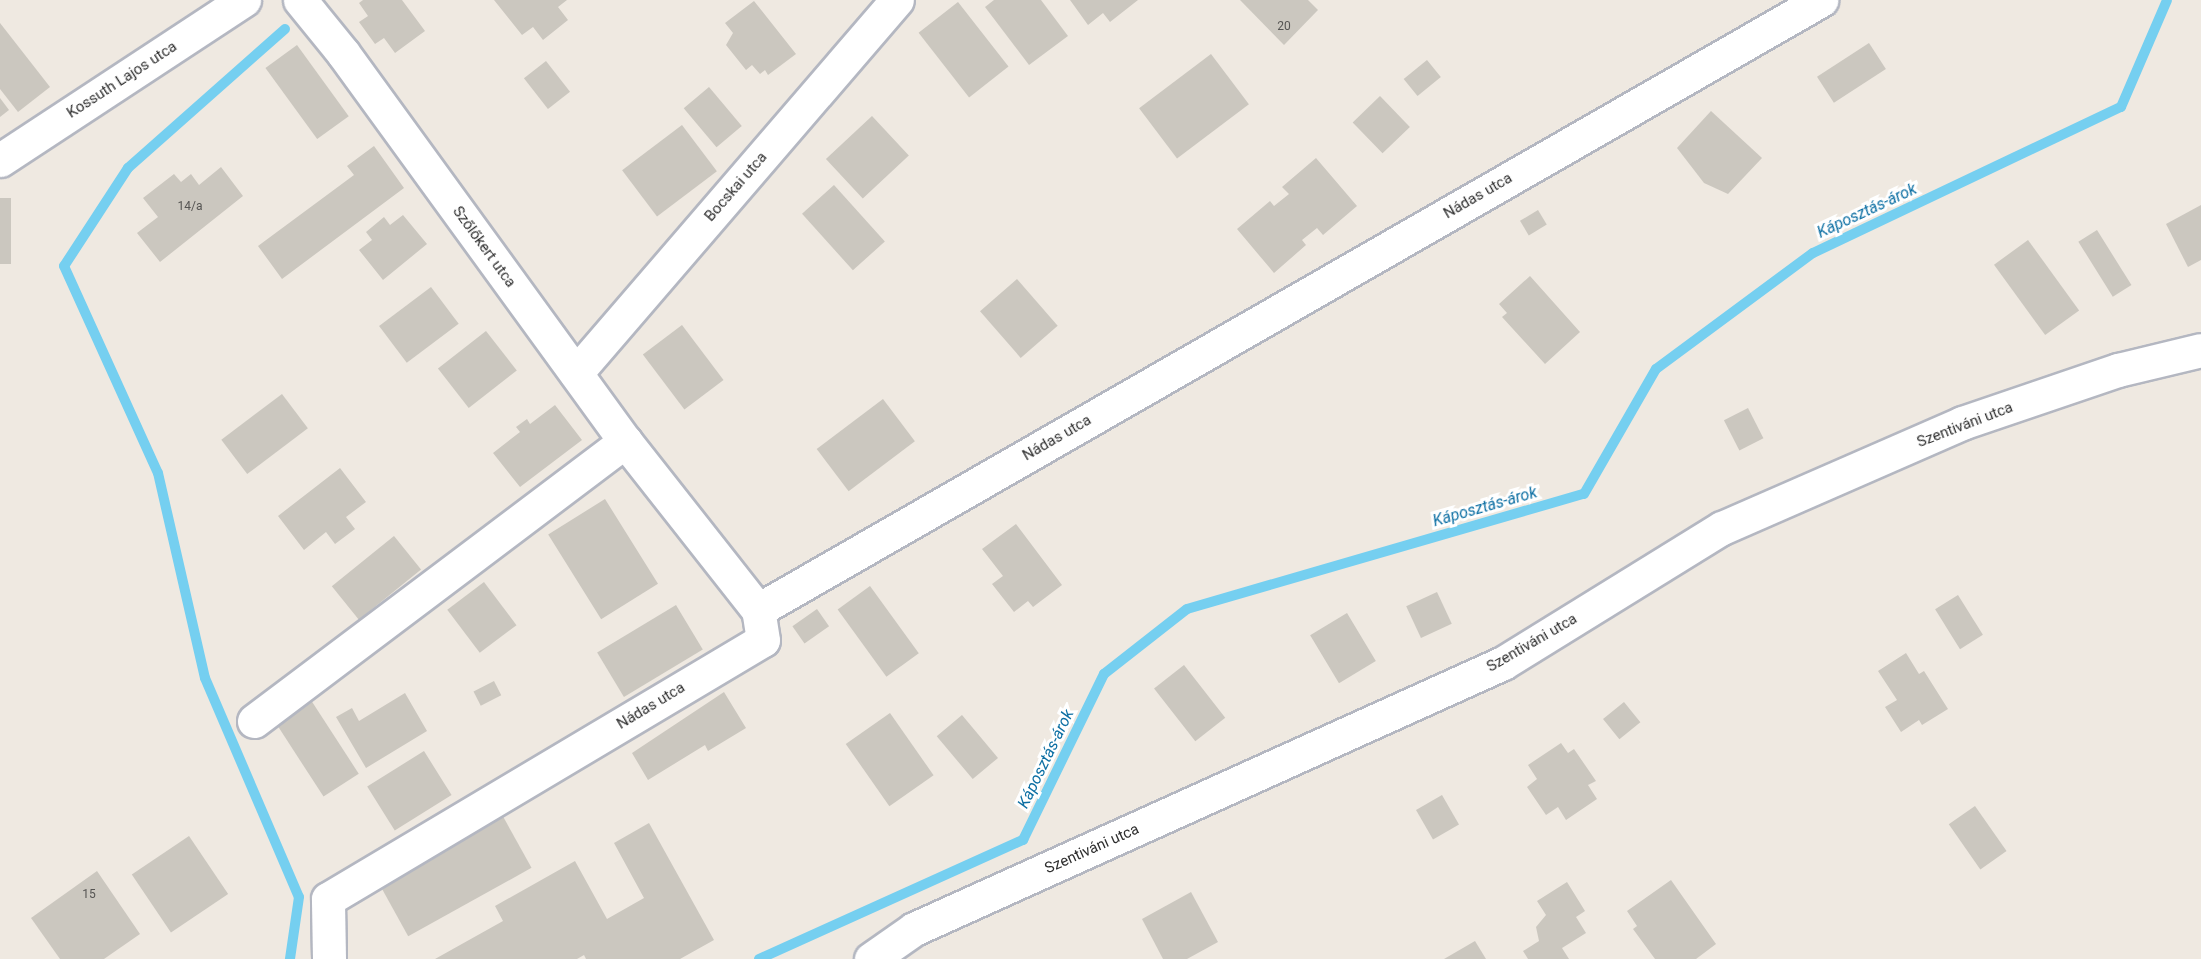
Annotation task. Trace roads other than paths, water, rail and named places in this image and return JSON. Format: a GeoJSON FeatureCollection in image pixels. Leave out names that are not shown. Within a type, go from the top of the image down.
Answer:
{"type":"FeatureCollection","features":[{"type":"Feature","properties":{"kind":"street","name":"Kossuth Lajos utca"},"geometry":{"type":"LineString","coordinates":[[0,160],[243,0]]}},
{"type":"Feature","properties":{"kind":"street","name":"Bocskai utca"},"geometry":{"type":"LineString","coordinates":[[576,373],[897,0]]}},
{"type":"Feature","properties":{"kind":"street","name":"Nádas utca"},"geometry":{"type":"LineString","coordinates":[[330,959],[328,898],[763,640],[758,610],[1821,0]]}},
{"type":"Feature","properties":{"kind":"street","name":"Szőlőkert utca"},"geometry":{"type":"LineString","coordinates":[[314,5],[343,53],[625,441],[758,610]]}},
{"type":"Feature","properties":{"kind":"street","name":"Szentiváni utca"},"geometry":{"type":"LineString","coordinates":[[871,959],[914,929],[1503,663],[1722,528],[1962,423],[2118,370],[2201,350]]}},
{"type":"Feature","properties":{"kind":"street"},"geometry":{"type":"LineString","coordinates":[[254,722],[625,441]]}},
{"type":"Feature","properties":{"kind":"waterway","name":"Káposztás-árok"},"geometry":{"type":"LineString","coordinates":[[759,959],[1023,840],[1104,674],[1187,609],[1584,494],[1656,369],[1813,253],[2121,107],[2167,0]]}},
{"type":"Feature","properties":{"kind":"waterway"},"geometry":{"type":"LineString","coordinates":[[285,29],[128,168],[64,266],[158,473],[205,678],[299,897],[290,959]]}}]}
